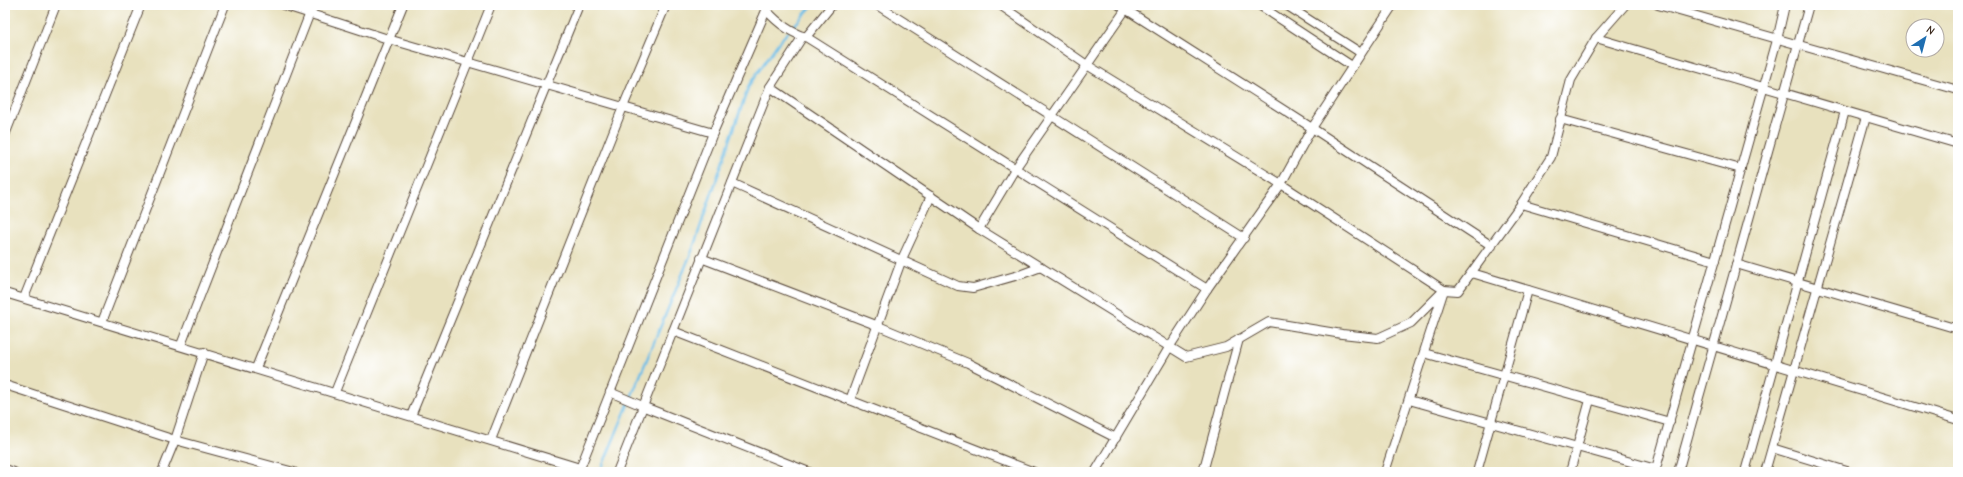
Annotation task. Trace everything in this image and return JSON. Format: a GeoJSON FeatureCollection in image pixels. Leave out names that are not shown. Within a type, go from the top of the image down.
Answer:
{"type":"FeatureCollection","features":[{"type":"Feature","properties":{"kind":"street"},"geometry":{"type":"LineString","coordinates":[[5,135],[56,5]]}},
{"type":"Feature","properties":{"kind":"street"},"geometry":{"type":"LineString","coordinates":[[24,298],[141,5]]}},
{"type":"Feature","properties":{"kind":"street"},"geometry":{"type":"LineString","coordinates":[[102,322],[226,5]]}},
{"type":"Feature","properties":{"kind":"street"},"geometry":{"type":"LineString","coordinates":[[284,5],[311,9],[388,39],[468,60],[713,133]]}},
{"type":"Feature","properties":{"kind":"street"},"geometry":{"type":"LineString","coordinates":[[256,368],[403,5]]}},
{"type":"Feature","properties":{"kind":"street"},"geometry":{"type":"LineString","coordinates":[[335,392],[491,5]]}},
{"type":"Feature","properties":{"kind":"street"},"geometry":{"type":"LineString","coordinates":[[411,416],[579,5]]}},
{"type":"Feature","properties":{"kind":"street"},"geometry":{"type":"LineString","coordinates":[[491,440],[623,107],[666,5]]}},
{"type":"Feature","properties":{"kind":"street"},"geometry":{"type":"LineString","coordinates":[[617,472],[642,405],[770,87],[802,36],[832,5]]}},
{"type":"Feature","properties":{"kind":"street"},"geometry":{"type":"LineString","coordinates":[[877,5],[1053,115],[1244,238]]}},
{"type":"Feature","properties":{"kind":"street"},"geometry":{"type":"LineString","coordinates":[[1000,5],[1087,65],[1281,184],[1444,290],[1458,291],[1522,204],[1551,157],[1571,80],[1596,38],[1625,5]]}},
{"type":"Feature","properties":{"kind":"street"},"geometry":{"type":"LineString","coordinates":[[1259,5],[1352,66]]}},
{"type":"Feature","properties":{"kind":"street"},"geometry":{"type":"LineString","coordinates":[[1286,5],[1361,53]]}},
{"type":"Feature","properties":{"kind":"street"},"geometry":{"type":"LineString","coordinates":[[1095,472],[1170,346],[1207,289],[1281,184],[1312,128],[1394,5]]}},
{"type":"Feature","properties":{"kind":"street"},"geometry":{"type":"LineString","coordinates":[[1658,5],[1777,40],[1958,90]]}},
{"type":"Feature","properties":{"kind":"street"},"geometry":{"type":"LineString","coordinates":[[1409,400],[1656,470],[1764,87],[1785,5]]}},
{"type":"Feature","properties":{"kind":"street"},"geometry":{"type":"LineString","coordinates":[[1678,472],[1809,5]]}},
{"type":"Feature","properties":{"kind":"street"},"geometry":{"type":"LineString","coordinates":[[980,229],[1015,169],[1087,65],[1123,7],[1492,246]]}},
{"type":"Feature","properties":{"kind":"street"},"geometry":{"type":"LineString","coordinates":[[5,293],[491,440],[580,470],[713,133],[767,8]]}},
{"type":"Feature","properties":{"kind":"street"},"geometry":{"type":"LineString","coordinates":[[767,8],[777,22],[802,36],[1207,289]]}},
{"type":"Feature","properties":{"kind":"street"},"geometry":{"type":"LineString","coordinates":[[181,345],[311,9]]}},
{"type":"Feature","properties":{"kind":"street"},"geometry":{"type":"LineString","coordinates":[[1596,38],[1958,144]]}},
{"type":"Feature","properties":{"kind":"street"},"geometry":{"type":"LineString","coordinates":[[770,87],[980,229],[1186,357],[1226,347],[1269,322],[1342,334],[1378,338],[1411,323],[1444,290]]}},
{"type":"Feature","properties":{"kind":"street"},"geometry":{"type":"LineString","coordinates":[[1745,472],[1845,111]]}},
{"type":"Feature","properties":{"kind":"street"},"geometry":{"type":"LineString","coordinates":[[1765,472],[1866,117]]}},
{"type":"Feature","properties":{"kind":"street"},"geometry":{"type":"LineString","coordinates":[[1560,118],[1741,169]]}},
{"type":"Feature","properties":{"kind":"street"},"geometry":{"type":"LineString","coordinates":[[732,183],[902,259],[958,286],[974,288],[1041,267]]}},
{"type":"Feature","properties":{"kind":"street"},"geometry":{"type":"LineString","coordinates":[[850,400],[876,325],[902,259],[931,196]]}},
{"type":"Feature","properties":{"kind":"street"},"geometry":{"type":"LineString","coordinates":[[1522,204],[1715,261]]}},
{"type":"Feature","properties":{"kind":"street"},"geometry":{"type":"LineString","coordinates":[[701,258],[876,325],[968,363],[1116,438]]}},
{"type":"Feature","properties":{"kind":"street"},"geometry":{"type":"LineString","coordinates":[[1736,264],[1958,329]]}},
{"type":"Feature","properties":{"kind":"street"},"geometry":{"type":"LineString","coordinates":[[1472,272],[1958,420]]}},
{"type":"Feature","properties":{"kind":"street"},"geometry":{"type":"LineString","coordinates":[[1385,472],[1444,290]]}},
{"type":"Feature","properties":{"kind":"street"},"geometry":{"type":"LineString","coordinates":[[1477,472],[1528,290]]}},
{"type":"Feature","properties":{"kind":"street"},"geometry":{"type":"LineString","coordinates":[[673,331],[1034,472]]}},
{"type":"Feature","properties":{"kind":"street"},"geometry":{"type":"LineString","coordinates":[[1203,472],[1239,339]]}},
{"type":"Feature","properties":{"kind":"street"},"geometry":{"type":"LineString","coordinates":[[162,472],[175,440],[204,352]]}},
{"type":"Feature","properties":{"kind":"street"},"geometry":{"type":"LineString","coordinates":[[1424,353],[1670,422]]}},
{"type":"Feature","properties":{"kind":"street"},"geometry":{"type":"LineString","coordinates":[[5,385],[175,440],[294,472]]}},
{"type":"Feature","properties":{"kind":"street"},"geometry":{"type":"LineString","coordinates":[[610,392],[809,472]]}},
{"type":"Feature","properties":{"kind":"street"},"geometry":{"type":"LineString","coordinates":[[1570,472],[1590,400]]}},
{"type":"Feature","properties":{"kind":"street"},"geometry":{"type":"LineString","coordinates":[[1772,448],[1850,472]]}},
{"type":"Feature","properties":{"kind":"street"},"geometry":{"type":"LineString","coordinates":[[5,469],[14,472]]}},
{"type":"Feature","properties":{"kind":"waterway"},"geometry":{"type":"LineString","coordinates":[[600,472],[692,251],[749,85],[778,43],[813,5]]}}]}
